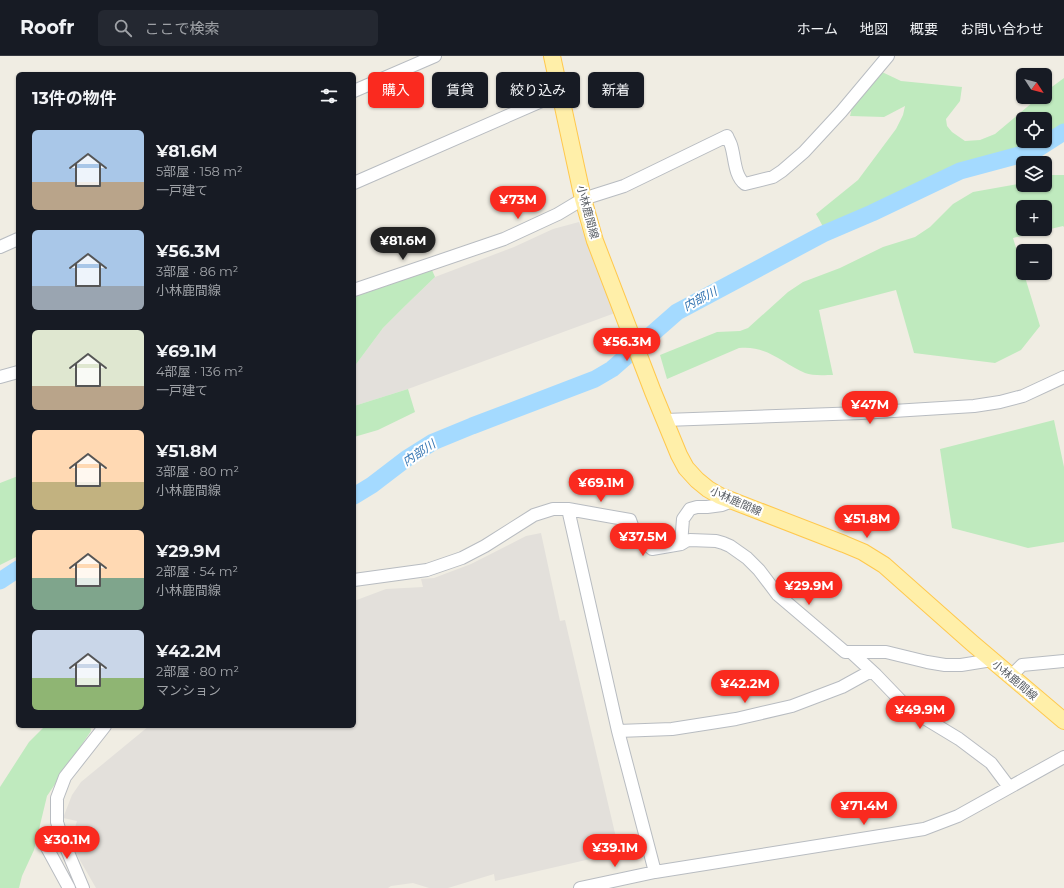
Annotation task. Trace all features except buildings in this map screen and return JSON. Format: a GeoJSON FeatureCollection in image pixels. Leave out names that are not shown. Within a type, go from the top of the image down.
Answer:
{"type":"FeatureCollection","features":[{"type":"Feature","properties":{"kind":"main road","name":"小林鹿間線"},"geometry":{"type":"LineString","coordinates":[[552,56],[556,72]]}},
{"type":"Feature","properties":{"kind":"main road","name":"小林鹿間線"},"geometry":{"type":"LineString","coordinates":[[563,108],[583,199],[595,241],[653,392],[679,455],[686,468],[696,480],[720,496],[844,544],[884,565],[972,643],[1064,721]]}},
{"type":"Feature","properties":{"kind":"street"},"geometry":{"type":"LineString","coordinates":[[356,90],[435,56]]}},
{"type":"Feature","properties":{"kind":"street"},"geometry":{"type":"LineString","coordinates":[[356,289],[504,239],[558,214],[583,199],[624,186],[727,136],[741,181],[745,184],[773,177],[813,144],[888,56]]}},
{"type":"Feature","properties":{"kind":"street"},"geometry":{"type":"LineString","coordinates":[[356,182],[524,108]]}},
{"type":"Feature","properties":{"kind":"street"},"geometry":{"type":"LineString","coordinates":[[0,247],[16,240]]}},
{"type":"Feature","properties":{"kind":"street"},"geometry":{"type":"LineString","coordinates":[[0,377],[16,373]]}},
{"type":"Feature","properties":{"kind":"street"},"geometry":{"type":"LineString","coordinates":[[665,420],[861,413],[974,406],[1000,402],[1023,396],[1064,377]]}},
{"type":"Feature","properties":{"kind":"street"},"geometry":{"type":"LineString","coordinates":[[681,544],[683,519],[690,509],[722,505],[732,501]]}},
{"type":"Feature","properties":{"kind":"street"},"geometry":{"type":"LineString","coordinates":[[356,580],[427,570],[462,558],[485,546],[534,515],[552,509],[568,509],[630,520],[634,531],[652,549],[681,544],[690,540],[716,541],[730,546],[747,558],[759,570],[778,595],[844,652],[886,652],[945,666],[992,660]]}},
{"type":"Feature","properties":{"kind":"street"},"geometry":{"type":"LineString","coordinates":[[568,509],[618,731],[655,872]]}},
{"type":"Feature","properties":{"kind":"street"},"geometry":{"type":"LineString","coordinates":[[851,652],[902,702],[959,739],[991,763],[1009,787]]}},
{"type":"Feature","properties":{"kind":"street"},"geometry":{"type":"LineString","coordinates":[[1011,676],[1022,665],[1064,661]]}},
{"type":"Feature","properties":{"kind":"street"},"geometry":{"type":"LineString","coordinates":[[618,731],[672,729],[736,719],[792,706],[842,687],[872,671]]}},
{"type":"Feature","properties":{"kind":"street"},"geometry":{"type":"LineString","coordinates":[[83,888],[62,838],[57,822],[57,798],[65,777],[103,728]]}},
{"type":"Feature","properties":{"kind":"street"},"geometry":{"type":"LineString","coordinates":[[580,888],[655,872],[924,829],[958,816],[1064,757]]}},
{"type":"Feature","properties":{"kind":"street"},"geometry":{"type":"LineString","coordinates":[[45,844],[69,888]]}},
{"type":"Feature","properties":{"kind":"shaded area"},"geometry":{"type":"Polygon","coordinates":[[[579,222],[615,313],[408,389],[356,405],[356,364],[383,328],[435,277],[514,247],[553,229],[579,222]]]}},
{"type":"Feature","properties":{"kind":"shaded area"},"geometry":{"type":"Polygon","coordinates":[[[541,533],[560,621],[565,620],[618,846],[616,851],[612,854],[495,881],[494,874],[448,888],[429,888],[413,883],[391,886],[388,888],[96,888],[70,843],[77,821],[63,818],[72,795],[81,782],[147,728],[356,728],[356,600],[386,589],[423,587],[421,579],[434,578],[471,564],[526,536],[541,533]]]}},
{"type":"Feature","properties":{"kind":"green space"},"geometry":{"type":"Polygon","coordinates":[[[882,72],[901,81],[962,87],[960,101],[946,119],[947,126],[952,132],[965,141],[980,140],[995,134],[1016,116],[1016,148],[1022,148],[950,175],[826,232],[816,214],[858,180],[896,129],[903,115],[905,106],[884,117],[850,116],[852,108],[882,72]]]}},
{"type":"Feature","properties":{"kind":"green space"},"geometry":{"type":"Polygon","coordinates":[[[1064,78],[1064,127],[1052,133],[1052,112],[1021,112],[1031,104],[1052,104],[1052,87],[1064,78]]]}},
{"type":"Feature","properties":{"kind":"green space"},"geometry":{"type":"Polygon","coordinates":[[[1052,175],[1064,175],[1064,227],[1052,229],[1052,200],[1016,200],[1016,236],[1021,236],[1013,238],[1016,248],[1016,280],[1026,280],[1040,326],[1021,350],[995,363],[914,353],[896,290],[819,310],[833,375],[808,374],[766,352],[758,349],[739,348],[667,379],[660,355],[717,332],[740,331],[748,328],[788,292],[803,282],[840,268],[883,247],[915,237],[930,227],[953,204],[973,192],[1016,184],[1016,192],[1052,192],[1052,175]]]}},
{"type":"Feature","properties":{"kind":"green space"},"geometry":{"type":"Polygon","coordinates":[[[432,270],[435,277],[383,328],[356,364],[356,296],[432,270]]]}},
{"type":"Feature","properties":{"kind":"green space"},"geometry":{"type":"Polygon","coordinates":[[[408,389],[415,412],[378,430],[356,436],[356,405],[408,389]]]}},
{"type":"Feature","properties":{"kind":"green space"},"geometry":{"type":"Polygon","coordinates":[[[1054,420],[1064,467],[1064,542],[1028,548],[952,528],[940,449],[1054,420]]]}},
{"type":"Feature","properties":{"kind":"green space"},"geometry":{"type":"Polygon","coordinates":[[[16,477],[16,557],[0,565],[0,483],[16,477]]]}},
{"type":"Feature","properties":{"kind":"green space"},"geometry":{"type":"Polygon","coordinates":[[[43,728],[90,728],[91,731],[47,796],[34,850],[22,876],[19,888],[0,888],[0,787],[29,742],[43,728]]]}},
{"type":"Feature","properties":{"kind":"waterway","name":"内部川"},"geometry":{"type":"LineString","coordinates":[[356,495],[372,485],[406,459],[433,442],[595,379],[612,369],[677,312],[823,234],[872,213],[960,171],[1034,151],[1064,132]]}},
{"type":"Feature","properties":{"kind":"waterway","name":"内部川"},"geometry":{"type":"LineString","coordinates":[[0,581],[16,570]]}}]}
